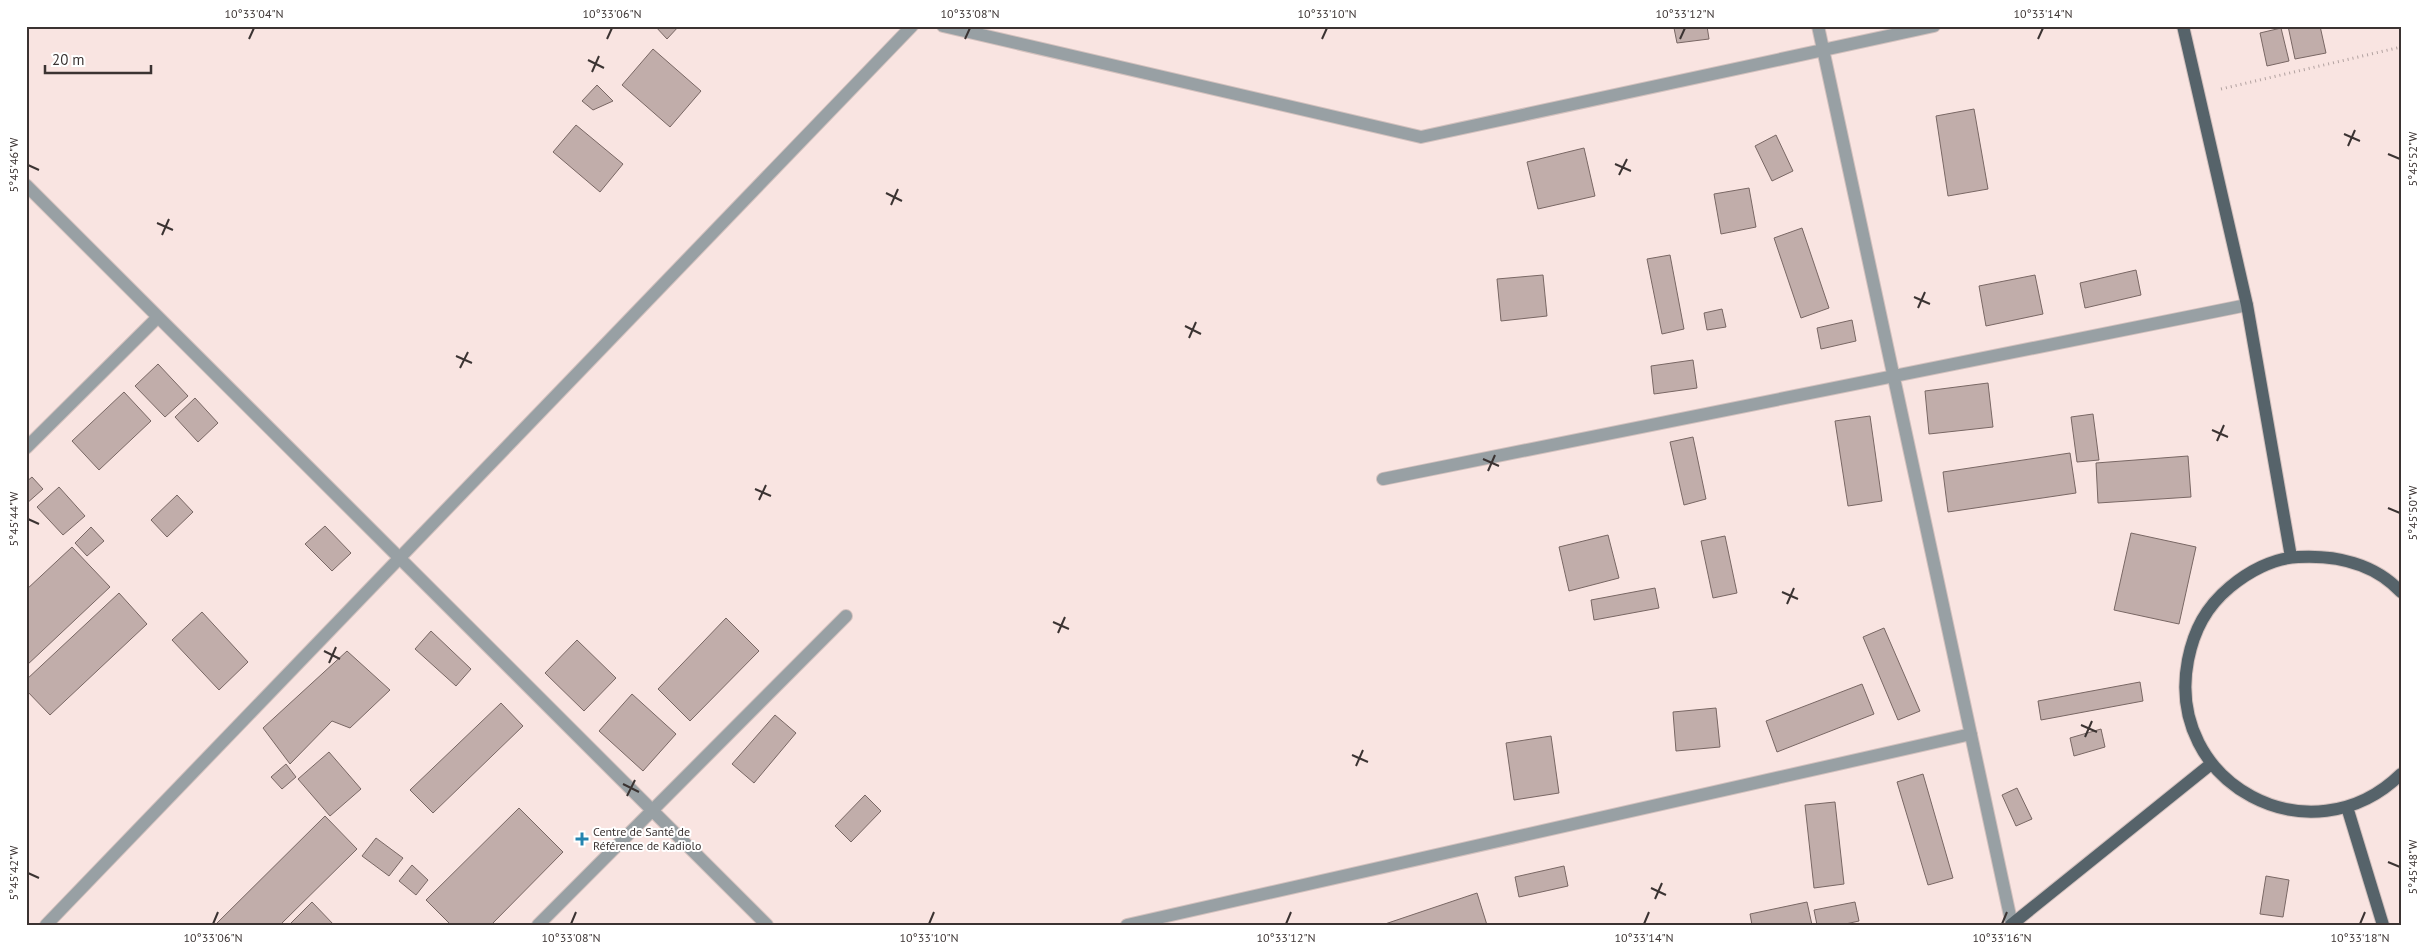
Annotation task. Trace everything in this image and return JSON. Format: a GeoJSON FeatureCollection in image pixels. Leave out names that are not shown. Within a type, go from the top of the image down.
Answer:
{"type":"FeatureCollection","features":[{"type":"Feature","properties":{"kind":"main road"},"geometry":{"type":"LineString","coordinates":[[2183,26],[2247,305],[2290,557]]}},
{"type":"Feature","properties":{"kind":"main road"},"geometry":{"type":"LineString","coordinates":[[2401,592],[2393,583],[2362,565],[2326,556],[2290,557],[2249,572],[2215,600],[2192,638],[2184,681],[2190,725],[2211,764],[2238,790],[2272,806],[2309,813],[2347,807],[2385,790],[2401,774]]}},
{"type":"Feature","properties":{"kind":"main road"},"geometry":{"type":"LineString","coordinates":[[2012,924],[2211,764]]}},
{"type":"Feature","properties":{"kind":"main road"},"geometry":{"type":"LineString","coordinates":[[2347,807],[2383,925]]}},
{"type":"Feature","properties":{"kind":"street"},"geometry":{"type":"LineString","coordinates":[[46,925],[912,26]]}},
{"type":"Feature","properties":{"kind":"street"},"geometry":{"type":"LineString","coordinates":[[943,26],[1421,137],[1934,26]]}},
{"type":"Feature","properties":{"kind":"street"},"geometry":{"type":"LineString","coordinates":[[1818,26],[2012,924]]}},
{"type":"Feature","properties":{"kind":"street"},"geometry":{"type":"LineString","coordinates":[[26,186],[767,925]]}},
{"type":"Feature","properties":{"kind":"street"},"geometry":{"type":"LineString","coordinates":[[1383,479],[2247,305]]}},
{"type":"Feature","properties":{"kind":"street"},"geometry":{"type":"LineString","coordinates":[[26,448],[158,317]]}},
{"type":"Feature","properties":{"kind":"street"},"geometry":{"type":"LineString","coordinates":[[538,925],[846,616]]}},
{"type":"Feature","properties":{"kind":"street"},"geometry":{"type":"LineString","coordinates":[[1127,925],[1971,734]]}},
{"type":"Feature","properties":{"kind":"path"},"geometry":{"type":"LineString","coordinates":[[2198,94],[2401,47]]}},
{"type":"Feature","properties":{"kind":"building"},"geometry":{"type":"Polygon","coordinates":[[[655,26],[679,26],[667,39],[655,26]]]}},
{"type":"Feature","properties":{"kind":"building"},"geometry":{"type":"Polygon","coordinates":[[[1707,26],[1709,39],[1677,43],[1674,28],[1707,26]]]}},
{"type":"Feature","properties":{"kind":"building"},"geometry":{"type":"Polygon","coordinates":[[[2288,26],[2320,26],[2326,53],[2295,59],[2288,26]]]}},
{"type":"Feature","properties":{"kind":"building"},"geometry":{"type":"Polygon","coordinates":[[[2281,28],[2289,61],[2267,66],[2260,33],[2281,28]]]}},
{"type":"Feature","properties":{"kind":"building"},"geometry":{"type":"Polygon","coordinates":[[[653,49],[701,91],[670,127],[622,85],[653,49]]]}},
{"type":"Feature","properties":{"kind":"building"},"geometry":{"type":"Polygon","coordinates":[[[597,85],[613,101],[593,110],[582,101],[597,85]]]}},
{"type":"Feature","properties":{"kind":"building"},"geometry":{"type":"Polygon","coordinates":[[[1974,109],[1988,189],[1948,196],[1936,116],[1974,109]]]}},
{"type":"Feature","properties":{"kind":"building"},"geometry":{"type":"Polygon","coordinates":[[[576,125],[623,164],[600,192],[553,152],[576,125]]]}},
{"type":"Feature","properties":{"kind":"building"},"geometry":{"type":"Polygon","coordinates":[[[1776,135],[1793,171],[1772,181],[1755,146],[1776,135]]]}},
{"type":"Feature","properties":{"kind":"building"},"geometry":{"type":"Polygon","coordinates":[[[1584,148],[1595,196],[1538,209],[1527,162],[1584,148]]]}},
{"type":"Feature","properties":{"kind":"building"},"geometry":{"type":"Polygon","coordinates":[[[1749,188],[1756,227],[1721,234],[1714,194],[1749,188]]]}},
{"type":"Feature","properties":{"kind":"building"},"geometry":{"type":"Polygon","coordinates":[[[1802,228],[1829,308],[1801,318],[1774,238],[1802,228]]]}},
{"type":"Feature","properties":{"kind":"building"},"geometry":{"type":"Polygon","coordinates":[[[1670,255],[1684,329],[1662,334],[1647,259],[1670,255]]]}},
{"type":"Feature","properties":{"kind":"building"},"geometry":{"type":"Polygon","coordinates":[[[2136,270],[2141,295],[2085,308],[2080,283],[2136,270]]]}},
{"type":"Feature","properties":{"kind":"building"},"geometry":{"type":"Polygon","coordinates":[[[1543,275],[1547,316],[1501,321],[1497,279],[1543,275]]]}},
{"type":"Feature","properties":{"kind":"building"},"geometry":{"type":"Polygon","coordinates":[[[2035,275],[2043,314],[1986,326],[1979,286],[2035,275]]]}},
{"type":"Feature","properties":{"kind":"building"},"geometry":{"type":"Polygon","coordinates":[[[1722,309],[1726,327],[1707,330],[1704,313],[1722,309]]]}},
{"type":"Feature","properties":{"kind":"building"},"geometry":{"type":"Polygon","coordinates":[[[1852,320],[1856,341],[1821,349],[1817,328],[1852,320]]]}},
{"type":"Feature","properties":{"kind":"building"},"geometry":{"type":"Polygon","coordinates":[[[1693,360],[1697,388],[1654,394],[1651,366],[1693,360]]]}},
{"type":"Feature","properties":{"kind":"building"},"geometry":{"type":"Polygon","coordinates":[[[158,364],[188,396],[165,417],[135,386],[158,364]]]}},
{"type":"Feature","properties":{"kind":"building"},"geometry":{"type":"Polygon","coordinates":[[[1988,383],[1993,427],[1929,434],[1925,391],[1988,383]]]}},
{"type":"Feature","properties":{"kind":"building"},"geometry":{"type":"Polygon","coordinates":[[[124,392],[151,421],[99,470],[72,441],[124,392]]]}},
{"type":"Feature","properties":{"kind":"building"},"geometry":{"type":"Polygon","coordinates":[[[195,398],[218,423],[198,442],[175,417],[195,398]]]}},
{"type":"Feature","properties":{"kind":"building"},"geometry":{"type":"Polygon","coordinates":[[[2093,414],[2099,460],[2077,462],[2071,417],[2093,414]]]}},
{"type":"Feature","properties":{"kind":"building"},"geometry":{"type":"Polygon","coordinates":[[[1870,416],[1882,501],[1848,506],[1835,421],[1870,416]]]}},
{"type":"Feature","properties":{"kind":"building"},"geometry":{"type":"Polygon","coordinates":[[[1693,437],[1706,499],[1684,505],[1670,442],[1693,437]]]}},
{"type":"Feature","properties":{"kind":"building"},"geometry":{"type":"Polygon","coordinates":[[[2070,453],[2076,493],[1948,512],[1943,472],[2070,453]]]}},
{"type":"Feature","properties":{"kind":"building"},"geometry":{"type":"Polygon","coordinates":[[[2188,456],[2191,497],[2098,503],[2096,463],[2188,456]]]}},
{"type":"Feature","properties":{"kind":"building"},"geometry":{"type":"Polygon","coordinates":[[[32,477],[43,489],[26,504],[26,482],[32,477]]]}},
{"type":"Feature","properties":{"kind":"building"},"geometry":{"type":"Polygon","coordinates":[[[59,487],[85,516],[63,535],[37,507],[59,487]]]}},
{"type":"Feature","properties":{"kind":"building"},"geometry":{"type":"Polygon","coordinates":[[[177,495],[193,512],[167,537],[151,520],[177,495]]]}},
{"type":"Feature","properties":{"kind":"building"},"geometry":{"type":"Polygon","coordinates":[[[325,526],[351,553],[332,571],[305,544],[325,526]]]}},
{"type":"Feature","properties":{"kind":"building"},"geometry":{"type":"Polygon","coordinates":[[[91,527],[104,541],[87,556],[75,543],[91,527]]]}},
{"type":"Feature","properties":{"kind":"building"},"geometry":{"type":"Polygon","coordinates":[[[2131,533],[2196,547],[2179,624],[2114,610],[2131,533]]]}},
{"type":"Feature","properties":{"kind":"building"},"geometry":{"type":"Polygon","coordinates":[[[1608,535],[1619,578],[1569,591],[1559,547],[1608,535]]]}},
{"type":"Feature","properties":{"kind":"building"},"geometry":{"type":"Polygon","coordinates":[[[1725,536],[1737,593],[1713,598],[1701,541],[1725,536]]]}},
{"type":"Feature","properties":{"kind":"building"},"geometry":{"type":"Polygon","coordinates":[[[72,547],[110,587],[26,666],[26,590],[72,547]]]}},
{"type":"Feature","properties":{"kind":"building"},"geometry":{"type":"Polygon","coordinates":[[[1655,588],[1659,608],[1594,620],[1591,600],[1655,588]]]}},
{"type":"Feature","properties":{"kind":"building"},"geometry":{"type":"Polygon","coordinates":[[[119,593],[147,624],[50,715],[26,690],[26,680],[119,593]]]}},
{"type":"Feature","properties":{"kind":"building"},"geometry":{"type":"Polygon","coordinates":[[[202,612],[248,662],[219,690],[172,640],[202,612]]]}},
{"type":"Feature","properties":{"kind":"building"},"geometry":{"type":"Polygon","coordinates":[[[726,618],[759,651],[690,721],[658,689],[726,618]]]}},
{"type":"Feature","properties":{"kind":"building"},"geometry":{"type":"Polygon","coordinates":[[[1884,628],[1920,711],[1898,720],[1863,637],[1884,628]]]}},
{"type":"Feature","properties":{"kind":"building"},"geometry":{"type":"Polygon","coordinates":[[[431,631],[471,669],[456,686],[415,649],[431,631]]]}},
{"type":"Feature","properties":{"kind":"building"},"geometry":{"type":"Polygon","coordinates":[[[577,640],[616,678],[584,711],[545,673],[577,640]]]}},
{"type":"Feature","properties":{"kind":"building"},"geometry":{"type":"Polygon","coordinates":[[[347,651],[390,690],[350,728],[332,721],[290,764],[263,728],[347,651]]]}},
{"type":"Feature","properties":{"kind":"building"},"geometry":{"type":"Polygon","coordinates":[[[2140,682],[2143,701],[2041,720],[2038,701],[2140,682]]]}},
{"type":"Feature","properties":{"kind":"building"},"geometry":{"type":"Polygon","coordinates":[[[1862,684],[1874,714],[1777,752],[1766,721],[1862,684]]]}},
{"type":"Feature","properties":{"kind":"building"},"geometry":{"type":"Polygon","coordinates":[[[632,694],[676,734],[643,771],[599,731],[632,694]]]}},
{"type":"Feature","properties":{"kind":"building"},"geometry":{"type":"Polygon","coordinates":[[[501,703],[523,726],[433,813],[410,790],[501,703]]]}},
{"type":"Feature","properties":{"kind":"building"},"geometry":{"type":"Polygon","coordinates":[[[1716,708],[1720,747],[1676,751],[1673,712],[1716,708]]]}},
{"type":"Feature","properties":{"kind":"building"},"geometry":{"type":"Polygon","coordinates":[[[775,715],[796,733],[754,783],[732,764],[775,715]]]}},
{"type":"Feature","properties":{"kind":"building"},"geometry":{"type":"Polygon","coordinates":[[[2101,729],[2105,747],[2074,756],[2070,738],[2101,729]]]}},
{"type":"Feature","properties":{"kind":"building"},"geometry":{"type":"Polygon","coordinates":[[[1551,736],[1559,793],[1514,800],[1506,743],[1551,736]]]}},
{"type":"Feature","properties":{"kind":"building"},"geometry":{"type":"Polygon","coordinates":[[[329,752],[361,789],[330,816],[298,779],[329,752]]]}},
{"type":"Feature","properties":{"kind":"building"},"geometry":{"type":"Polygon","coordinates":[[[286,764],[296,777],[282,789],[271,777],[286,764]]]}},
{"type":"Feature","properties":{"kind":"building"},"geometry":{"type":"Polygon","coordinates":[[[1923,774],[1953,878],[1928,885],[1897,782],[1923,774]]]}},
{"type":"Feature","properties":{"kind":"building"},"geometry":{"type":"Polygon","coordinates":[[[2017,788],[2032,819],[2016,826],[2002,795],[2017,788]]]}},
{"type":"Feature","properties":{"kind":"building"},"geometry":{"type":"Polygon","coordinates":[[[865,795],[881,811],[851,842],[835,826],[865,795]]]}},
{"type":"Feature","properties":{"kind":"building"},"geometry":{"type":"Polygon","coordinates":[[[1835,802],[1844,884],[1814,888],[1805,805],[1835,802]]]}},
{"type":"Feature","properties":{"kind":"building"},"geometry":{"type":"Polygon","coordinates":[[[519,808],[563,852],[491,925],[451,925],[426,900],[519,808]]]}},
{"type":"Feature","properties":{"kind":"building"},"geometry":{"type":"Polygon","coordinates":[[[325,816],[357,849],[280,925],[215,925],[325,816]]]}},
{"type":"Feature","properties":{"kind":"building"},"geometry":{"type":"Polygon","coordinates":[[[376,838],[403,858],[389,876],[362,856],[376,838]]]}},
{"type":"Feature","properties":{"kind":"building"},"geometry":{"type":"Polygon","coordinates":[[[412,865],[428,880],[416,895],[399,881],[412,865]]]}},
{"type":"Feature","properties":{"kind":"building"},"geometry":{"type":"Polygon","coordinates":[[[1564,866],[1568,886],[1519,897],[1515,877],[1564,866]]]}},
{"type":"Feature","properties":{"kind":"building"},"geometry":{"type":"Polygon","coordinates":[[[2266,876],[2289,880],[2283,917],[2260,914],[2266,876]]]}},
{"type":"Feature","properties":{"kind":"building"},"geometry":{"type":"Polygon","coordinates":[[[1477,893],[1487,925],[1382,925],[1477,893]]]}},
{"type":"Feature","properties":{"kind":"building"},"geometry":{"type":"Polygon","coordinates":[[[312,902],[334,925],[289,925],[312,902]]]}},
{"type":"Feature","properties":{"kind":"building"},"geometry":{"type":"Polygon","coordinates":[[[1807,902],[1812,925],[1752,925],[1750,914],[1807,902]]]}},
{"type":"Feature","properties":{"kind":"building"},"geometry":{"type":"Polygon","coordinates":[[[1855,902],[1859,921],[1841,925],[1817,925],[1814,910],[1855,902]]]}},
{"type":"Feature","properties":{"kind":"place","name":"Centre de Santé de Référence de Kadiolo"},"geometry":{"type":"Point","coordinates":[582,839]}}]}
